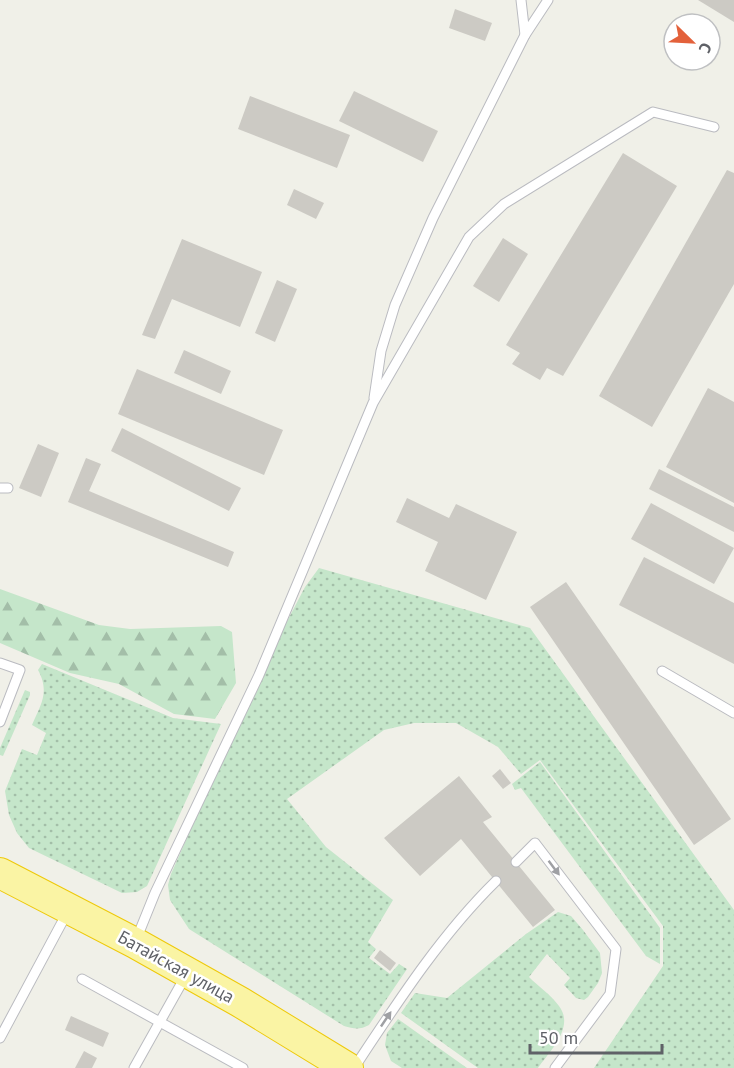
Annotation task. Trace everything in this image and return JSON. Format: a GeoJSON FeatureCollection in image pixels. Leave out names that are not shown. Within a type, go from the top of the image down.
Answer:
{"type":"FeatureCollection","features":[{"type":"Feature","properties":{"kind":"highway","name":"Батайская улица"},"geometry":{"type":"LineString","coordinates":[[0,873],[188,972],[348,1068]]}},
{"type":"Feature","properties":{"kind":"lane"},"geometry":{"type":"LineString","coordinates":[[521,0],[525,35]]}},
{"type":"Feature","properties":{"kind":"lane"},"geometry":{"type":"LineString","coordinates":[[373,403],[381,351],[395,305],[433,218],[525,35],[548,0]]}},
{"type":"Feature","properties":{"kind":"lane"},"geometry":{"type":"LineString","coordinates":[[135,943],[156,892],[259,675],[373,403],[469,237],[504,204],[653,112],[714,127]]}},
{"type":"Feature","properties":{"kind":"lane"},"geometry":{"type":"LineString","coordinates":[[0,663],[20,670],[0,722]]}},
{"type":"Feature","properties":{"kind":"lane"},"geometry":{"type":"LineString","coordinates":[[662,671],[734,713]]}},
{"type":"Feature","properties":{"kind":"lane"},"geometry":{"type":"LineString","coordinates":[[516,862],[535,843],[616,949],[610,994],[555,1068]]}},
{"type":"Feature","properties":{"kind":"lane"},"geometry":{"type":"LineString","coordinates":[[354,1068],[394,1007],[461,918],[496,881]]}},
{"type":"Feature","properties":{"kind":"lane"},"geometry":{"type":"LineString","coordinates":[[0,1038],[70,909]]}},
{"type":"Feature","properties":{"kind":"lane"},"geometry":{"type":"LineString","coordinates":[[134,1068],[188,972]]}},
{"type":"Feature","properties":{"kind":"lane"},"geometry":{"type":"LineString","coordinates":[[82,979],[243,1068]]}},
{"type":"Feature","properties":{"kind":"green space"},"geometry":{"type":"Polygon","coordinates":[[[319,568],[530,628],[734,910],[734,1068],[594,1068],[663,966],[663,926],[540,760],[521,774],[498,747],[456,723],[414,723],[384,730],[287,799],[326,847],[393,900],[368,942],[376,949],[369,958],[390,974],[399,964],[407,969],[369,1025],[363,1028],[344,1026],[189,929],[170,900],[168,885],[171,874],[259,675],[305,587],[319,568]]]}},
{"type":"Feature","properties":{"kind":"green space"},"geometry":{"type":"Polygon","coordinates":[[[0,589],[99,625],[130,629],[221,626],[232,632],[236,683],[215,719],[174,714],[119,684],[70,673],[0,643],[0,589]]]}},
{"type":"Feature","properties":{"kind":"green space"},"geometry":{"type":"Polygon","coordinates":[[[42,664],[173,718],[221,724],[147,886],[137,892],[122,893],[29,848],[17,833],[9,815],[5,791],[22,749],[37,755],[46,733],[32,725],[44,692],[38,670],[42,664]]]}},
{"type":"Feature","properties":{"kind":"green space"},"geometry":{"type":"Polygon","coordinates":[[[25,690],[30,692],[30,695],[3,756],[0,755],[0,748],[25,690]]]}},
{"type":"Feature","properties":{"kind":"green space"},"geometry":{"type":"Polygon","coordinates":[[[540,762],[660,928],[660,964],[646,956],[521,788],[515,790],[512,784],[540,762]]]}},
{"type":"Feature","properties":{"kind":"green space"},"geometry":{"type":"Polygon","coordinates":[[[558,912],[571,916],[600,953],[602,973],[598,983],[584,1000],[576,998],[564,985],[570,978],[547,954],[529,977],[559,1006],[564,1022],[559,1038],[538,1068],[478,1068],[401,1013],[415,993],[447,998],[526,934],[558,912]]]}},
{"type":"Feature","properties":{"kind":"green space"},"geometry":{"type":"Polygon","coordinates":[[[398,1019],[467,1068],[402,1068],[391,1061],[385,1045],[387,1033],[398,1019]]]}},
{"type":"Feature","properties":{"kind":"building"},"geometry":{"type":"Polygon","coordinates":[[[698,0],[734,0],[734,22],[722,15],[722,12],[718,12],[698,0]]]}},
{"type":"Feature","properties":{"kind":"building"},"geometry":{"type":"Polygon","coordinates":[[[455,9],[492,23],[485,41],[449,28],[455,9]]]}},
{"type":"Feature","properties":{"kind":"building"},"geometry":{"type":"Polygon","coordinates":[[[354,91],[438,131],[423,162],[339,121],[354,91]]]}},
{"type":"Feature","properties":{"kind":"building"},"geometry":{"type":"Polygon","coordinates":[[[250,96],[350,135],[337,168],[238,129],[250,96]]]}},
{"type":"Feature","properties":{"kind":"building"},"geometry":{"type":"Polygon","coordinates":[[[623,153],[677,186],[563,376],[547,368],[540,380],[512,364],[520,353],[506,345],[623,153]]]}},
{"type":"Feature","properties":{"kind":"building"},"geometry":{"type":"Polygon","coordinates":[[[727,170],[734,173],[734,284],[652,427],[599,396],[727,170]]]}},
{"type":"Feature","properties":{"kind":"building"},"geometry":{"type":"Polygon","coordinates":[[[294,189],[324,203],[316,219],[287,205],[294,189]]]}},
{"type":"Feature","properties":{"kind":"building"},"geometry":{"type":"Polygon","coordinates":[[[503,238],[528,254],[499,302],[473,286],[503,238]]]}},
{"type":"Feature","properties":{"kind":"building"},"geometry":{"type":"Polygon","coordinates":[[[182,239],[262,272],[240,327],[172,299],[155,339],[142,335],[182,239]]]}},
{"type":"Feature","properties":{"kind":"building"},"geometry":{"type":"Polygon","coordinates":[[[277,280],[297,289],[275,342],[255,333],[277,280]]]}},
{"type":"Feature","properties":{"kind":"building"},"geometry":{"type":"Polygon","coordinates":[[[184,350],[231,371],[221,394],[174,373],[184,350]]]}},
{"type":"Feature","properties":{"kind":"building"},"geometry":{"type":"Polygon","coordinates":[[[137,369],[283,430],[264,475],[118,414],[137,369]]]}},
{"type":"Feature","properties":{"kind":"building"},"geometry":{"type":"Polygon","coordinates":[[[708,388],[734,402],[734,503],[666,467],[708,388]]]}},
{"type":"Feature","properties":{"kind":"building"},"geometry":{"type":"Polygon","coordinates":[[[122,428],[241,488],[229,511],[111,451],[122,428]]]}},
{"type":"Feature","properties":{"kind":"building"},"geometry":{"type":"Polygon","coordinates":[[[38,444],[59,453],[41,497],[19,488],[38,444]]]}},
{"type":"Feature","properties":{"kind":"building"},"geometry":{"type":"Polygon","coordinates":[[[86,458],[101,464],[89,491],[234,552],[228,567],[68,502],[86,458]]]}},
{"type":"Feature","properties":{"kind":"building"},"geometry":{"type":"Polygon","coordinates":[[[659,469],[734,507],[734,532],[649,489],[659,469]]]}},
{"type":"Feature","properties":{"kind":"building"},"geometry":{"type":"Polygon","coordinates":[[[407,498],[449,518],[456,504],[517,532],[486,600],[425,571],[438,542],[396,522],[407,498]]]}},
{"type":"Feature","properties":{"kind":"building"},"geometry":{"type":"Polygon","coordinates":[[[651,503],[734,548],[714,584],[631,539],[651,503]]]}},
{"type":"Feature","properties":{"kind":"building"},"geometry":{"type":"Polygon","coordinates":[[[644,557],[734,603],[734,664],[619,605],[644,557]]]}},
{"type":"Feature","properties":{"kind":"building"},"geometry":{"type":"Polygon","coordinates":[[[566,582],[731,819],[694,845],[530,607],[566,582]]]}},
{"type":"Feature","properties":{"kind":"building"},"geometry":{"type":"Polygon","coordinates":[[[500,769],[511,783],[503,789],[492,776],[500,769]]]}},
{"type":"Feature","properties":{"kind":"building"},"geometry":{"type":"Polygon","coordinates":[[[459,776],[492,817],[483,822],[555,910],[533,927],[461,839],[420,876],[384,838],[459,776]]]}},
{"type":"Feature","properties":{"kind":"building"},"geometry":{"type":"Polygon","coordinates":[[[380,950],[396,963],[390,971],[374,958],[380,950]]]}},
{"type":"Feature","properties":{"kind":"building"},"geometry":{"type":"Polygon","coordinates":[[[71,1016],[109,1033],[103,1047],[65,1030],[71,1016]]]}},
{"type":"Feature","properties":{"kind":"building"},"geometry":{"type":"Polygon","coordinates":[[[84,1051],[97,1058],[92,1068],[75,1068],[84,1051]]]}}]}
